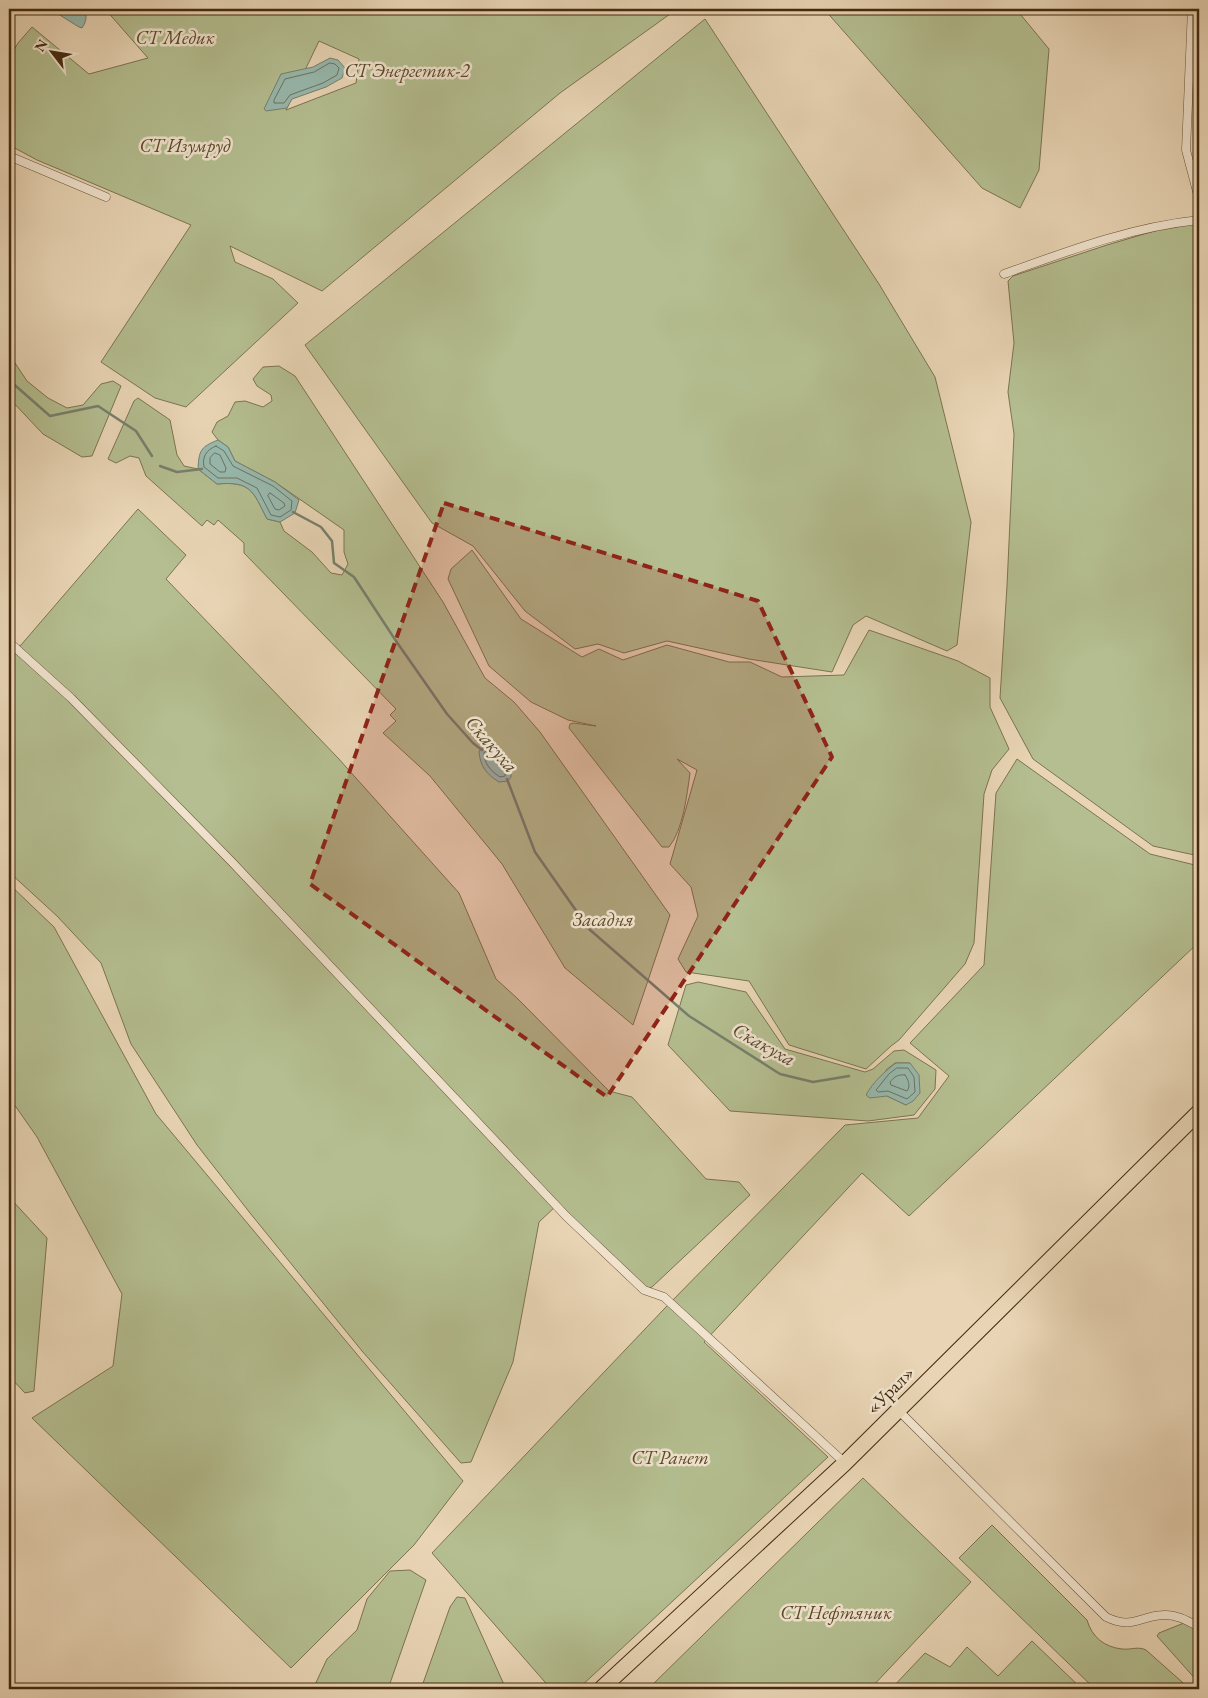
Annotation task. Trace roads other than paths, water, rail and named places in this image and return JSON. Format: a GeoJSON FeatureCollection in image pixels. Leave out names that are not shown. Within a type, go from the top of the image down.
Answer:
{"type":"FeatureCollection","features":[{"type":"Feature","properties":{"kind":"highway","name":"«Урал»"},"geometry":{"type":"LineString","coordinates":[[601,1689],[845,1463],[1199,1112]]}},
{"type":"Feature","properties":{"kind":"street"},"geometry":{"type":"LineString","coordinates":[[1192,9],[1186,150],[1199,199]]}},
{"type":"Feature","properties":{"kind":"street"},"geometry":{"type":"LineString","coordinates":[[9,156],[106,197]]}},
{"type":"Feature","properties":{"kind":"street"},"geometry":{"type":"LineString","coordinates":[[1004,274],[1102,239],[1170,223],[1199,220]]}},
{"type":"Feature","properties":{"kind":"street"},"geometry":{"type":"LineString","coordinates":[[9,642],[76,704],[231,861],[566,1216],[644,1290],[664,1298],[845,1463]]}},
{"type":"Feature","properties":{"kind":"street"},"geometry":{"type":"LineString","coordinates":[[898,1410],[1106,1617],[1118,1623],[1134,1622],[1162,1615],[1181,1617],[1199,1627]]}},
{"type":"Feature","properties":{"kind":"water"},"geometry":{"type":"Polygon","coordinates":[[[50,9],[84,9],[85,23],[82,28],[79,27],[50,9]]]}},
{"type":"Feature","properties":{"kind":"water"},"geometry":{"type":"Polygon","coordinates":[[[330,58],[338,60],[345,68],[342,78],[326,87],[292,99],[287,108],[266,111],[264,109],[281,74],[313,67],[330,58]]]}},
{"type":"Feature","properties":{"kind":"water"},"geometry":{"type":"Polygon","coordinates":[[[218,440],[228,447],[235,461],[275,482],[299,500],[295,513],[280,522],[267,519],[250,490],[237,484],[217,484],[198,469],[202,450],[207,445],[218,440]]]}},
{"type":"Feature","properties":{"kind":"water"},"geometry":{"type":"Polygon","coordinates":[[[486,746],[501,750],[512,763],[511,777],[508,781],[499,782],[484,769],[479,751],[486,746]]]}},
{"type":"Feature","properties":{"kind":"water"},"geometry":{"type":"Polygon","coordinates":[[[896,1063],[910,1063],[919,1075],[920,1093],[913,1101],[906,1105],[887,1096],[870,1098],[866,1095],[879,1078],[896,1063]]]}},
{"type":"Feature","properties":{"kind":"waterway","name":"Скакуха"},"geometry":{"type":"LineString","coordinates":[[9,380],[50,416],[98,406],[136,431],[152,456]]}},
{"type":"Feature","properties":{"kind":"waterway","name":"Скакуха"},"geometry":{"type":"LineString","coordinates":[[160,466],[177,472],[202,469]]}},
{"type":"Feature","properties":{"kind":"waterway","name":"Скакуха"},"geometry":{"type":"LineString","coordinates":[[293,512],[321,527],[332,541],[334,563],[354,577],[447,714],[473,743],[482,750]]}},
{"type":"Feature","properties":{"kind":"waterway","name":"Скакуха"},"geometry":{"type":"LineString","coordinates":[[507,779],[535,852],[589,929],[689,1016],[780,1074],[813,1082],[849,1076]]}},
{"type":"Feature","properties":{"kind":"park label","name":"СТ Медик"},"geometry":{"type":"Point","coordinates":[175,37]}},
{"type":"Feature","properties":{"kind":"park label","name":"СТ Энергетик-2"},"geometry":{"type":"Point","coordinates":[407,70]}},
{"type":"Feature","properties":{"kind":"park label","name":"СТ Изумруд"},"geometry":{"type":"Point","coordinates":[185,145]}},
{"type":"Feature","properties":{"kind":"park label","name":"Засадня"},"geometry":{"type":"Point","coordinates":[603,919]}},
{"type":"Feature","properties":{"kind":"park label","name":"СТ Ранет"},"geometry":{"type":"Point","coordinates":[670,1457]}},
{"type":"Feature","properties":{"kind":"park label","name":"СТ Нефтяник"},"geometry":{"type":"Point","coordinates":[836,1612]}}]}
